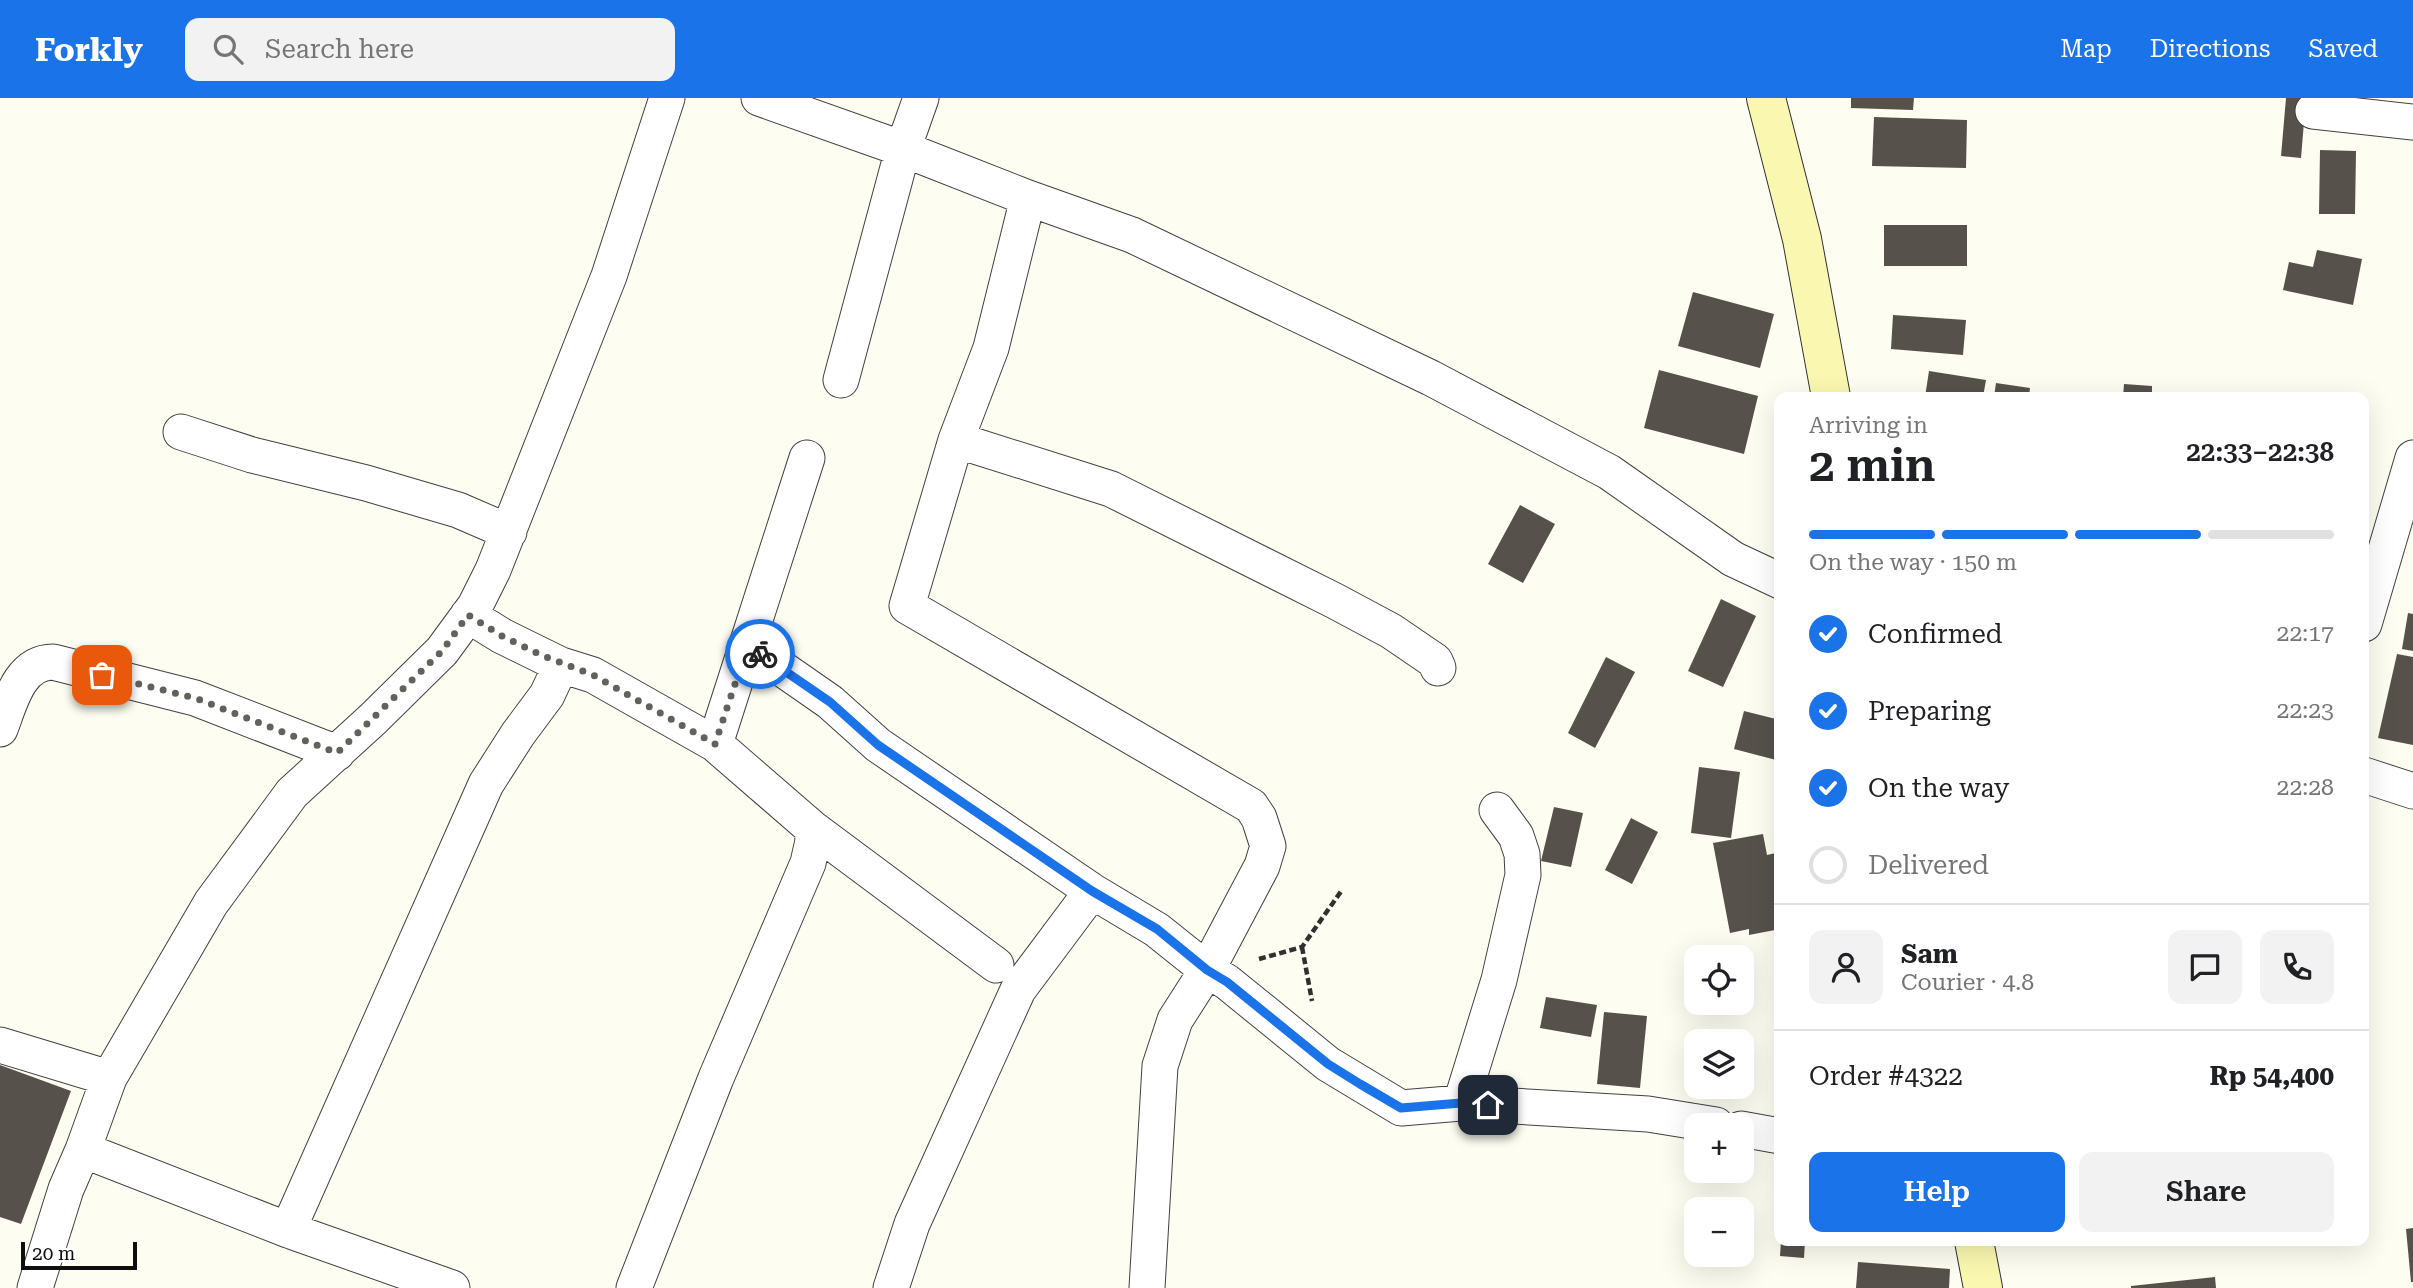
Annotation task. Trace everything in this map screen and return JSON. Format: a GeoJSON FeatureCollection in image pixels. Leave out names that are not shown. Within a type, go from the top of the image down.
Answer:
{"type":"FeatureCollection","features":[{"type":"Feature","properties":{"kind":"main road"},"geometry":{"type":"LineString","coordinates":[[1766,98],[1802,239],[1830,392]]}},
{"type":"Feature","properties":{"kind":"main road"},"geometry":{"type":"LineString","coordinates":[[1976,1246],[1983,1288]]}},
{"type":"Feature","properties":{"kind":"street"},"geometry":{"type":"LineString","coordinates":[[35,1288],[66,1189],[109,1078],[211,903],[292,793],[442,651],[468,615],[493,570],[609,276],[667,98]]}},
{"type":"Feature","properties":{"kind":"street"},"geometry":{"type":"LineString","coordinates":[[759,98],[903,149],[1132,236],[1431,379],[1609,472],[1733,559],[1774,578]]}},
{"type":"Feature","properties":{"kind":"street"},"geometry":{"type":"LineString","coordinates":[[841,380],[903,149],[920,98]]}},
{"type":"Feature","properties":{"kind":"street"},"geometry":{"type":"LineString","coordinates":[[2313,111],[2413,122]]}},
{"type":"Feature","properties":{"kind":"street"},"geometry":{"type":"LineString","coordinates":[[1028,198],[991,348],[956,440],[907,606],[1251,806],[1259,818],[1268,846],[1217,976],[1175,1020],[1160,1066],[1147,1288]]}},
{"type":"Feature","properties":{"kind":"street"},"geometry":{"type":"LineString","coordinates":[[181,432],[252,455],[366,483],[458,510],[509,532]]}},
{"type":"Feature","properties":{"kind":"street"},"geometry":{"type":"LineString","coordinates":[[956,440],[1111,489],[1380,625],[1436,661],[1438,668]]}},
{"type":"Feature","properties":{"kind":"street"},"geometry":{"type":"LineString","coordinates":[[715,744],[807,458]]}},
{"type":"Feature","properties":{"kind":"street"},"geometry":{"type":"LineString","coordinates":[[2369,607],[2413,458]]}},
{"type":"Feature","properties":{"kind":"street"},"geometry":{"type":"LineString","coordinates":[[468,615],[502,636],[561,664],[593,675],[715,744],[812,828],[996,965]]}},
{"type":"Feature","properties":{"kind":"street"},"geometry":{"type":"LineString","coordinates":[[748,645],[830,702],[878,745],[1092,891],[1157,929],[1328,1064],[1401,1108],[1461,1103],[1648,1114],[1684,1120]]}},
{"type":"Feature","properties":{"kind":"street"},"geometry":{"type":"LineString","coordinates":[[0,729],[12,696],[26,672],[34,666],[52,662],[195,698],[337,753]]}},
{"type":"Feature","properties":{"kind":"street"},"geometry":{"type":"LineString","coordinates":[[288,1230],[486,784],[547,695],[561,664]]}},
{"type":"Feature","properties":{"kind":"street"},"geometry":{"type":"LineString","coordinates":[[2369,777],[2413,792]]}},
{"type":"Feature","properties":{"kind":"street"},"geometry":{"type":"LineString","coordinates":[[1461,1103],[1499,980],[1523,875],[1522,854],[1516,836],[1497,810]]}},
{"type":"Feature","properties":{"kind":"street"},"geometry":{"type":"LineString","coordinates":[[635,1288],[716,1078],[808,863],[813,841],[812,828]]}},
{"type":"Feature","properties":{"kind":"street"},"geometry":{"type":"LineString","coordinates":[[891,1288],[912,1224],[1018,990],[1092,891]]}},
{"type":"Feature","properties":{"kind":"street"},"geometry":{"type":"LineString","coordinates":[[0,1045],[109,1078]]}},
{"type":"Feature","properties":{"kind":"street"},"geometry":{"type":"LineString","coordinates":[[1754,1131],[1774,1135]]}},
{"type":"Feature","properties":{"kind":"street"},"geometry":{"type":"LineString","coordinates":[[83,1150],[288,1230],[452,1288]]}},
{"type":"Feature","properties":{"kind":"path"},"geometry":{"type":"LineString","coordinates":[[1217,976],[1256,960],[1301,947],[1342,890]]}},
{"type":"Feature","properties":{"kind":"building"},"geometry":{"type":"Polygon","coordinates":[[[1851,98],[1914,98],[1913,110],[1851,108],[1851,98]]]}},
{"type":"Feature","properties":{"kind":"building"},"geometry":{"type":"Polygon","coordinates":[[[2286,98],[2306,98],[2301,158],[2281,156],[2286,98]]]}},
{"type":"Feature","properties":{"kind":"building"},"geometry":{"type":"Polygon","coordinates":[[[1874,117],[1967,120],[1966,168],[1872,166],[1874,117]]]}},
{"type":"Feature","properties":{"kind":"building"},"geometry":{"type":"Polygon","coordinates":[[[2320,150],[2356,151],[2355,214],[2319,214],[2320,150]]]}},
{"type":"Feature","properties":{"kind":"building"},"geometry":{"type":"Polygon","coordinates":[[[1884,225],[1967,225],[1967,266],[1884,266],[1884,225]]]}},
{"type":"Feature","properties":{"kind":"building"},"geometry":{"type":"Polygon","coordinates":[[[2317,250],[2362,259],[2353,305],[2283,290],[2289,262],[2313,267],[2317,250]]]}},
{"type":"Feature","properties":{"kind":"building"},"geometry":{"type":"Polygon","coordinates":[[[1693,292],[1774,314],[1760,368],[1678,346],[1693,292]]]}},
{"type":"Feature","properties":{"kind":"building"},"geometry":{"type":"Polygon","coordinates":[[[1893,315],[1966,320],[1963,355],[1891,349],[1893,315]]]}},
{"type":"Feature","properties":{"kind":"building"},"geometry":{"type":"Polygon","coordinates":[[[1659,370],[1758,396],[1744,454],[1644,428],[1659,370]]]}},
{"type":"Feature","properties":{"kind":"building"},"geometry":{"type":"Polygon","coordinates":[[[1929,371],[1986,380],[1984,392],[1926,392],[1929,371]]]}},
{"type":"Feature","properties":{"kind":"building"},"geometry":{"type":"Polygon","coordinates":[[[1996,383],[2030,388],[2030,392],[1995,392],[1996,383]]]}},
{"type":"Feature","properties":{"kind":"building"},"geometry":{"type":"Polygon","coordinates":[[[2124,384],[2152,386],[2152,392],[2123,392],[2124,384]]]}},
{"type":"Feature","properties":{"kind":"building"},"geometry":{"type":"Polygon","coordinates":[[[1520,505],[1555,524],[1523,583],[1488,564],[1520,505]]]}},
{"type":"Feature","properties":{"kind":"building"},"geometry":{"type":"Polygon","coordinates":[[[1721,599],[1756,616],[1723,687],[1688,671],[1721,599]]]}},
{"type":"Feature","properties":{"kind":"building"},"geometry":{"type":"Polygon","coordinates":[[[2408,613],[2413,614],[2413,651],[2402,649],[2408,613]]]}},
{"type":"Feature","properties":{"kind":"building"},"geometry":{"type":"Polygon","coordinates":[[[2397,654],[2413,657],[2413,745],[2378,738],[2397,654]]]}},
{"type":"Feature","properties":{"kind":"building"},"geometry":{"type":"Polygon","coordinates":[[[1606,657],[1635,672],[1595,748],[1568,733],[1606,657]]]}},
{"type":"Feature","properties":{"kind":"building"},"geometry":{"type":"Polygon","coordinates":[[[1744,711],[1774,718],[1774,759],[1734,749],[1744,711]]]}},
{"type":"Feature","properties":{"kind":"building"},"geometry":{"type":"Polygon","coordinates":[[[1699,767],[1740,772],[1731,838],[1691,833],[1699,767]]]}},
{"type":"Feature","properties":{"kind":"building"},"geometry":{"type":"Polygon","coordinates":[[[1554,807],[1583,813],[1571,867],[1541,861],[1554,807]]]}},
{"type":"Feature","properties":{"kind":"building"},"geometry":{"type":"Polygon","coordinates":[[[1631,818],[1658,832],[1632,884],[1605,870],[1631,818]]]}},
{"type":"Feature","properties":{"kind":"building"},"geometry":{"type":"Polygon","coordinates":[[[1763,834],[1767,855],[1774,853],[1774,930],[1749,935],[1749,929],[1730,933],[1713,843],[1763,834]]]}},
{"type":"Feature","properties":{"kind":"building"},"geometry":{"type":"Polygon","coordinates":[[[1546,997],[1597,1005],[1591,1037],[1540,1028],[1546,997]]]}},
{"type":"Feature","properties":{"kind":"building"},"geometry":{"type":"Polygon","coordinates":[[[1604,1012],[1647,1016],[1640,1088],[1597,1084],[1604,1012]]]}},
{"type":"Feature","properties":{"kind":"building"},"geometry":{"type":"Polygon","coordinates":[[[0,1065],[71,1091],[21,1224],[0,1217],[0,1065]]]}},
{"type":"Feature","properties":{"kind":"building"},"geometry":{"type":"Polygon","coordinates":[[[2413,1228],[2413,1282],[2411,1282],[2406,1229],[2413,1228]]]}},
{"type":"Feature","properties":{"kind":"building"},"geometry":{"type":"Polygon","coordinates":[[[1781,1246],[1805,1246],[1804,1258],[1780,1256],[1781,1246]]]}},
{"type":"Feature","properties":{"kind":"building"},"geometry":{"type":"Polygon","coordinates":[[[1858,1262],[1950,1269],[1949,1288],[1856,1288],[1858,1262]]]}},
{"type":"Feature","properties":{"kind":"building"},"geometry":{"type":"Polygon","coordinates":[[[2215,1277],[2216,1288],[2131,1288],[2131,1286],[2215,1277]]]}},
{"type":"Feature","properties":{"kind":"way so far"},"geometry":{"type":"LineString","coordinates":[[102,675],[195,698],[337,753],[442,651],[468,615],[541,655],[593,675],[715,744],[748,645],[760,654]]}},
{"type":"Feature","properties":{"kind":"route"},"geometry":{"type":"LineString","coordinates":[[760,654],[830,702],[878,745],[1092,891],[1157,929],[1328,1064],[1360,1084],[1401,1108],[1461,1103],[1488,1105]]}}]}
